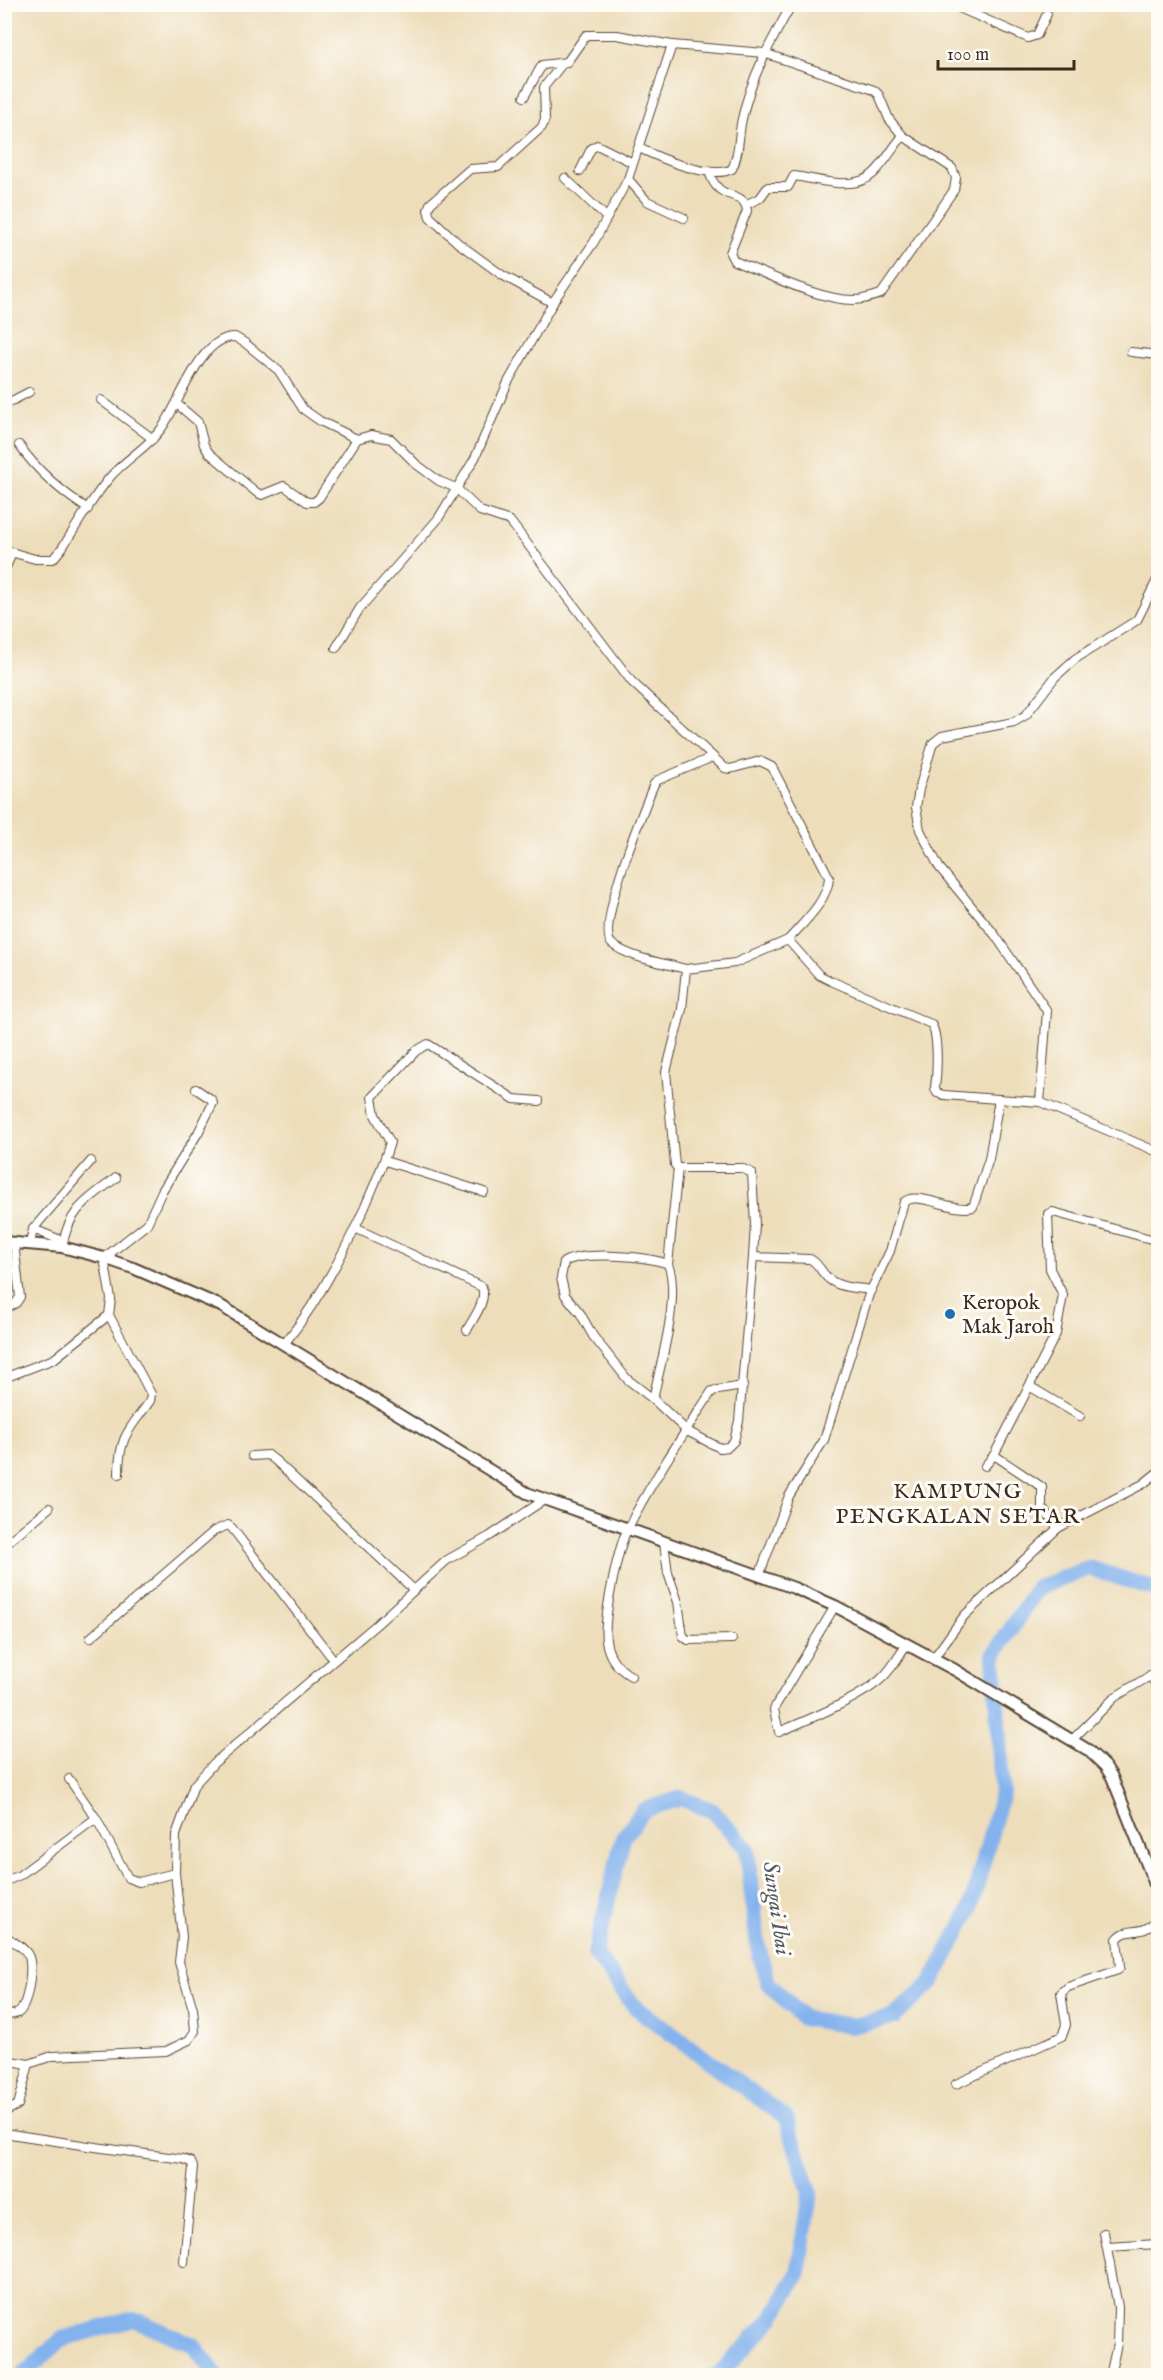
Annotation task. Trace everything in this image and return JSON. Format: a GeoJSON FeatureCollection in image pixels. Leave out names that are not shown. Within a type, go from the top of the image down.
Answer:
{"type":"FeatureCollection","features":[{"type":"Feature","properties":{"kind":"main road"},"geometry":{"type":"LineString","coordinates":[[9,1242],[62,1244],[133,1268],[220,1306],[285,1343],[518,1488],[544,1500],[759,1576],[834,1606],[955,1670],[1031,1714],[1098,1758],[1112,1777],[1158,1892]]}},
{"type":"Feature","properties":{"kind":"street"},"geometry":{"type":"LineString","coordinates":[[639,148],[661,159],[709,171],[724,172],[732,169],[738,150],[742,118],[764,53],[792,4]]}},
{"type":"Feature","properties":{"kind":"street"},"geometry":{"type":"LineString","coordinates":[[950,4],[1028,38],[1037,35],[1047,14]]}},
{"type":"Feature","properties":{"kind":"street"},"geometry":{"type":"LineString","coordinates":[[553,303],[502,275],[458,243],[430,217],[428,210],[430,204],[470,170],[498,167],[542,126],[544,87],[563,63],[570,58],[581,40],[591,34],[617,35],[672,45],[764,53],[874,90],[879,95],[889,119],[903,136],[952,168],[956,174],[956,184],[932,223],[881,294],[868,299],[854,300],[831,297],[734,261],[730,253],[747,211],[747,204],[743,199],[720,191],[712,184],[709,171]]}},
{"type":"Feature","properties":{"kind":"street"},"geometry":{"type":"LineString","coordinates":[[336,648],[360,608],[438,519],[474,458],[508,382],[553,303],[594,242],[628,179],[672,45]]}},
{"type":"Feature","properties":{"kind":"street"},"geometry":{"type":"LineString","coordinates":[[524,97],[542,65],[563,63]]}},
{"type":"Feature","properties":{"kind":"street"},"geometry":{"type":"LineString","coordinates":[[747,204],[760,198],[768,187],[788,187],[794,176],[840,183],[863,180],[871,176],[903,136]]}},
{"type":"Feature","properties":{"kind":"street"},"geometry":{"type":"LineString","coordinates":[[580,171],[591,149],[597,145],[633,163]]}},
{"type":"Feature","properties":{"kind":"street"},"geometry":{"type":"LineString","coordinates":[[565,178],[607,218]]}},
{"type":"Feature","properties":{"kind":"street"},"geometry":{"type":"LineString","coordinates":[[628,179],[647,201],[684,218]]}},
{"type":"Feature","properties":{"kind":"street"},"geometry":{"type":"LineString","coordinates":[[4,572],[8,552],[35,559],[53,558],[116,471],[153,439],[177,404],[194,368],[221,340],[235,337],[245,343],[279,371],[303,409],[320,421],[357,439]]}},
{"type":"Feature","properties":{"kind":"street"},"geometry":{"type":"LineString","coordinates":[[1131,352],[1158,355]]}},
{"type":"Feature","properties":{"kind":"street"},"geometry":{"type":"LineString","coordinates":[[4,405],[29,392]]}},
{"type":"Feature","properties":{"kind":"street"},"geometry":{"type":"LineString","coordinates":[[101,400],[153,439]]}},
{"type":"Feature","properties":{"kind":"street"},"geometry":{"type":"LineString","coordinates":[[177,404],[198,422],[204,445],[209,453],[262,495],[284,486],[307,502],[314,502],[319,498],[357,439],[371,435],[391,439],[428,474],[456,488],[480,511],[510,521],[632,682],[679,723],[712,757],[730,770],[760,761],[772,767],[824,865],[829,877],[827,888],[817,905],[788,940],[735,963],[686,969],[638,956],[610,944],[606,934],[616,890],[638,820],[654,784],[658,780],[712,757]]}},
{"type":"Feature","properties":{"kind":"street"},"geometry":{"type":"LineString","coordinates":[[19,445],[39,471],[65,495],[88,509]]}},
{"type":"Feature","properties":{"kind":"street"},"geometry":{"type":"LineString","coordinates":[[1040,1102],[1047,1011],[995,935],[939,867],[920,830],[916,807],[919,789],[933,743],[942,736],[1014,722],[1023,718],[1055,677],[1075,659],[1137,620],[1158,578]]}},
{"type":"Feature","properties":{"kind":"street"},"geometry":{"type":"LineString","coordinates":[[788,940],[819,975],[858,995],[931,1024],[936,1038],[935,1088],[937,1093],[1040,1102],[1158,1152]]}},
{"type":"Feature","properties":{"kind":"street"},"geometry":{"type":"LineString","coordinates":[[653,1399],[671,1316],[671,1272],[668,1264],[678,1168],[675,1165],[666,1072],[682,1009],[686,969]]}},
{"type":"Feature","properties":{"kind":"street"},"geometry":{"type":"LineString","coordinates":[[285,1343],[311,1308],[355,1228],[385,1161],[390,1142],[375,1114],[372,1097],[423,1046],[428,1044],[514,1099],[539,1101]]}},
{"type":"Feature","properties":{"kind":"street"},"geometry":{"type":"LineString","coordinates":[[119,1474],[120,1447],[150,1401],[151,1394],[109,1315],[111,1299],[104,1258],[147,1224],[162,1191],[198,1133],[213,1103],[211,1099],[196,1089]]}},
{"type":"Feature","properties":{"kind":"street"},"geometry":{"type":"LineString","coordinates":[[759,1576],[793,1487],[824,1440],[871,1290],[890,1251],[904,1202],[914,1198],[960,1209],[973,1207],[989,1159],[999,1099]]}},
{"type":"Feature","properties":{"kind":"street"},"geometry":{"type":"LineString","coordinates":[[30,1244],[33,1228],[91,1161]]}},
{"type":"Feature","properties":{"kind":"street"},"geometry":{"type":"LineString","coordinates":[[385,1161],[484,1192]]}},
{"type":"Feature","properties":{"kind":"street"},"geometry":{"type":"LineString","coordinates":[[668,1264],[624,1257],[572,1258],[564,1262],[561,1278],[566,1295],[580,1312],[606,1354],[627,1379],[653,1399],[687,1431],[720,1448],[728,1447],[734,1441],[737,1431],[743,1386],[753,1257],[752,1173],[741,1168],[678,1168]]}},
{"type":"Feature","properties":{"kind":"street"},"geometry":{"type":"LineString","coordinates":[[33,1228],[62,1244],[71,1216],[87,1200],[116,1178]]}},
{"type":"Feature","properties":{"kind":"street"},"geometry":{"type":"LineString","coordinates":[[985,1466],[994,1455],[1056,1334],[1063,1300],[1061,1288],[1053,1278],[1050,1269],[1048,1214],[1053,1212],[1158,1241]]}},
{"type":"Feature","properties":{"kind":"street"},"geometry":{"type":"LineString","coordinates":[[355,1228],[483,1287],[485,1293],[482,1302],[467,1330]]}},
{"type":"Feature","properties":{"kind":"street"},"geometry":{"type":"LineString","coordinates":[[4,1309],[16,1303],[20,1297],[9,1242]]}},
{"type":"Feature","properties":{"kind":"street"},"geometry":{"type":"LineString","coordinates":[[753,1257],[810,1259],[828,1279],[836,1283],[871,1290]]}},
{"type":"Feature","properties":{"kind":"street"},"geometry":{"type":"LineString","coordinates":[[4,1378],[54,1359],[109,1315]]}},
{"type":"Feature","properties":{"kind":"street"},"geometry":{"type":"LineString","coordinates":[[631,1677],[615,1665],[609,1653],[606,1630],[618,1559],[627,1530],[712,1391],[743,1386]]}},
{"type":"Feature","properties":{"kind":"street"},"geometry":{"type":"LineString","coordinates":[[1029,1386],[1080,1416]]}},
{"type":"Feature","properties":{"kind":"street"},"geometry":{"type":"LineString","coordinates":[[252,1456],[268,1455],[276,1461],[413,1590]]}},
{"type":"Feature","properties":{"kind":"street"},"geometry":{"type":"LineString","coordinates":[[994,1455],[1042,1487],[1042,1508],[1059,1528]]}},
{"type":"Feature","properties":{"kind":"street"},"geometry":{"type":"LineString","coordinates":[[933,1659],[964,1616],[1059,1528],[1143,1484],[1158,1472]]}},
{"type":"Feature","properties":{"kind":"street"},"geometry":{"type":"LineString","coordinates":[[4,2060],[29,2064],[52,2056],[166,2051],[189,2040],[195,2031],[193,2009],[179,1962],[182,1937],[175,1873],[175,1850],[177,1828],[191,1793],[201,1776],[333,1659],[377,1624],[447,1560],[490,1536],[544,1500]]}},
{"type":"Feature","properties":{"kind":"street"},"geometry":{"type":"LineString","coordinates":[[4,1545],[50,1508]]}},
{"type":"Feature","properties":{"kind":"street"},"geometry":{"type":"LineString","coordinates":[[90,1638],[214,1531],[228,1526],[232,1528],[333,1659]]}},
{"type":"Feature","properties":{"kind":"street"},"geometry":{"type":"LineString","coordinates":[[664,1543],[668,1573],[678,1602],[683,1636],[688,1640],[732,1639]]}},
{"type":"Feature","properties":{"kind":"street"},"geometry":{"type":"LineString","coordinates":[[834,1606],[776,1705],[774,1710],[779,1732],[839,1704],[876,1683],[883,1678],[906,1644]]}},
{"type":"Feature","properties":{"kind":"street"},"geometry":{"type":"LineString","coordinates":[[1072,1740],[1115,1697],[1158,1671]]}},
{"type":"Feature","properties":{"kind":"street"},"geometry":{"type":"LineString","coordinates":[[1150,1675],[1158,1688]]}},
{"type":"Feature","properties":{"kind":"street"},"geometry":{"type":"LineString","coordinates":[[69,1779],[96,1818],[120,1865],[132,1881],[139,1882],[175,1873]]}},
{"type":"Feature","properties":{"kind":"street"},"geometry":{"type":"LineString","coordinates":[[4,1882],[20,1875],[96,1818]]}},
{"type":"Feature","properties":{"kind":"street"},"geometry":{"type":"LineString","coordinates":[[956,2084],[1062,2036],[1066,2025],[1061,1993],[1068,1987],[1118,1970],[1120,1962],[1118,1936],[1125,1932],[1146,1928],[1158,1921]]}},
{"type":"Feature","properties":{"kind":"street"},"geometry":{"type":"LineString","coordinates":[[4,1934],[21,1945],[30,1958],[31,1972],[23,2008],[18,2013],[4,2014]]}},
{"type":"Feature","properties":{"kind":"street"},"geometry":{"type":"LineString","coordinates":[[4,2112],[18,2105],[29,2064]]}},
{"type":"Feature","properties":{"kind":"street"},"geometry":{"type":"LineString","coordinates":[[4,2133],[183,2158],[191,2162],[193,2167],[184,2262]]}},
{"type":"Feature","properties":{"kind":"street"},"geometry":{"type":"LineString","coordinates":[[1104,2233],[1118,2307],[1117,2344],[1110,2376]]}},
{"type":"Feature","properties":{"kind":"street"},"geometry":{"type":"LineString","coordinates":[[1107,2247],[1158,2244]]}},
{"type":"Feature","properties":{"kind":"waterway","name":"Sungai Ibai"},"geometry":{"type":"LineString","coordinates":[[714,2376],[719,2374],[771,2320],[798,2274],[810,2192],[786,2118],[635,2007],[595,1953],[623,1838],[644,1810],[681,1798],[713,1811],[747,1849],[758,1947],[768,1983],[803,2018],[851,2026],[894,2017],[932,1982],[970,1910],[1002,1793],[994,1655],[1037,1588],[1089,1568],[1158,1590]]}},
{"type":"Feature","properties":{"kind":"waterway","name":"Sungai Ibai"},"geometry":{"type":"LineString","coordinates":[[22,2376],[62,2339],[134,2319],[193,2345],[217,2376]]}},
{"type":"Feature","properties":{"kind":"place","name":"Keropok Mak Jaroh"},"geometry":{"type":"Point","coordinates":[950,1314]}},
{"type":"Feature","properties":{"kind":"district","name":"KAMPUNG PENGKALAN SETAR"},"geometry":{"type":"Point","coordinates":[958,1502]}}]}
